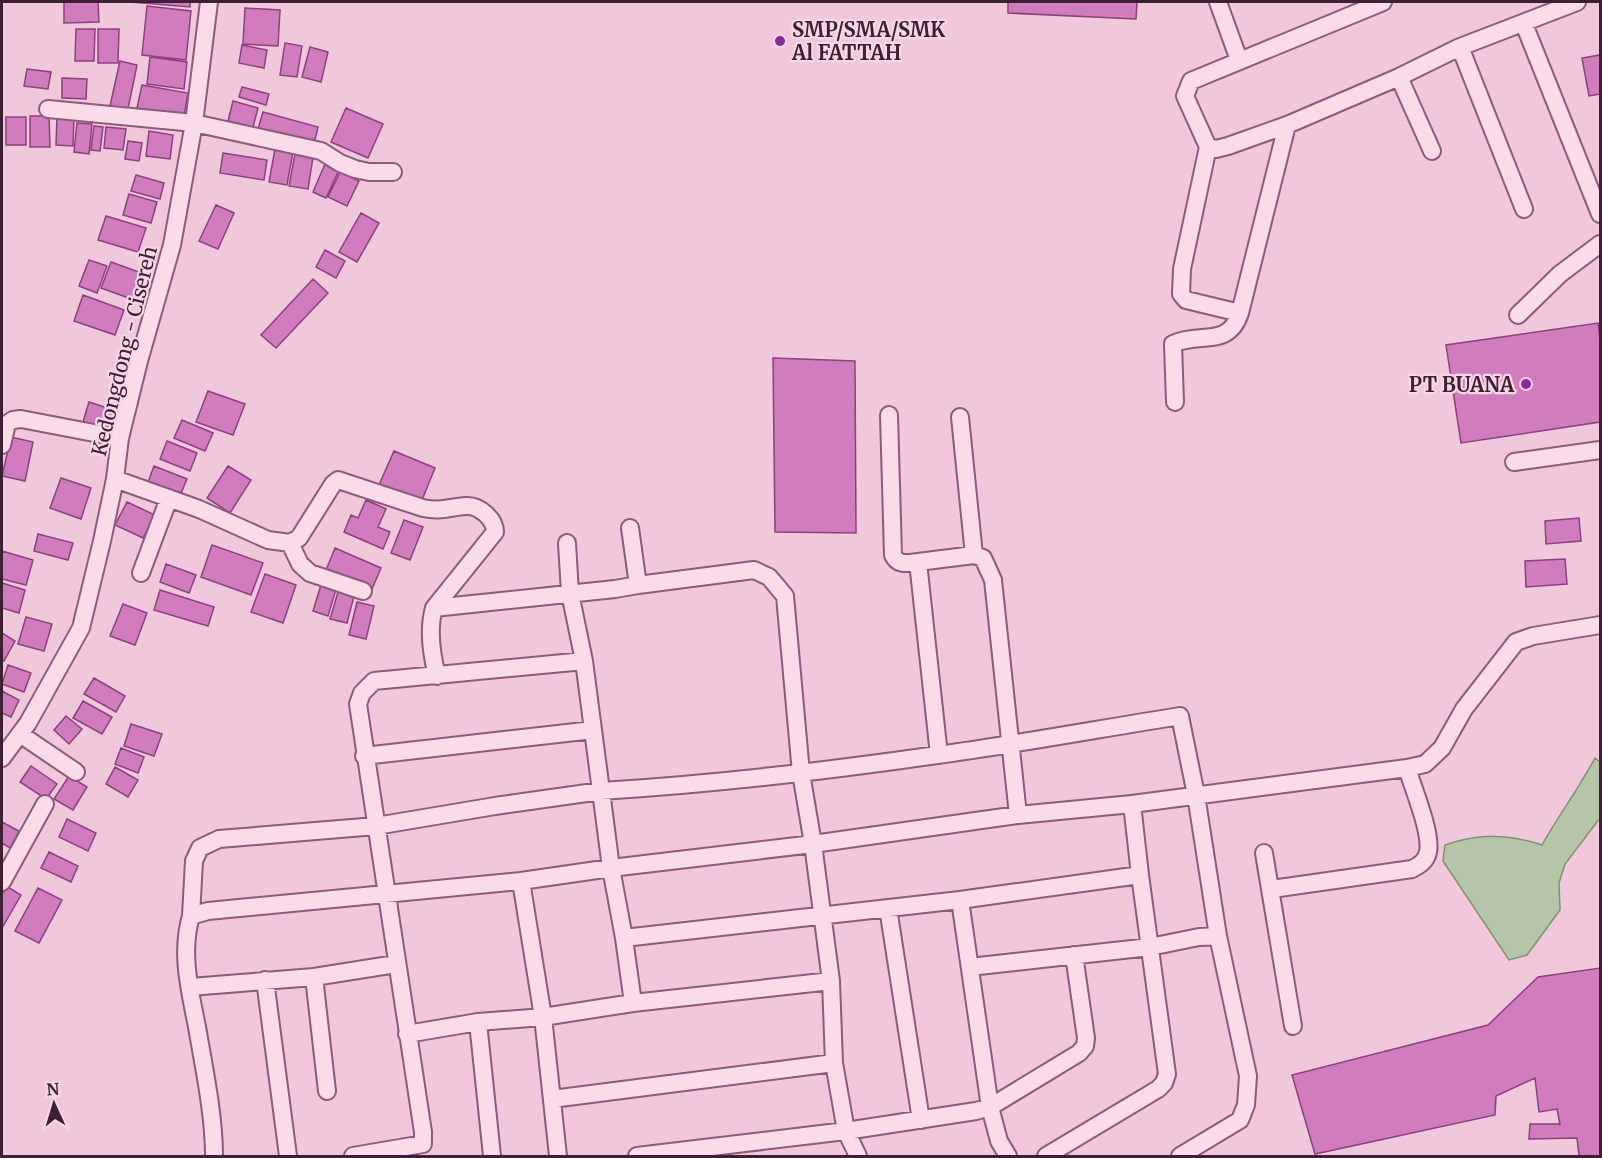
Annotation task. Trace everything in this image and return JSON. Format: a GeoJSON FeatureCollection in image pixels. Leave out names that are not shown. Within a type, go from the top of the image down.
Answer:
{"type":"FeatureCollection","features":[{"type":"Feature","properties":{"kind":"street","name":"Kedongdong - Cisereh"},"geometry":{"type":"LineString","coordinates":[[2,758],[20,734],[81,628],[115,479],[120,438],[172,245],[194,123],[209,2]]}},
{"type":"Feature","properties":{"kind":"street"},"geometry":{"type":"LineString","coordinates":[[1218,2],[1239,60]]}},
{"type":"Feature","properties":{"kind":"street"},"geometry":{"type":"LineString","coordinates":[[1240,313],[1186,300],[1181,294],[1182,269],[1208,147],[1185,96],[1187,88],[1191,81],[1383,2]]}},
{"type":"Feature","properties":{"kind":"street"},"geometry":{"type":"LineString","coordinates":[[1208,147],[1228,146],[1287,125],[1399,78],[1460,47],[1524,24],[1542,8],[1577,2]]}},
{"type":"Feature","properties":{"kind":"street"},"geometry":{"type":"LineString","coordinates":[[1524,24],[1600,214]]}},
{"type":"Feature","properties":{"kind":"street"},"geometry":{"type":"LineString","coordinates":[[1460,47],[1524,209]]}},
{"type":"Feature","properties":{"kind":"street"},"geometry":{"type":"LineString","coordinates":[[1399,78],[1432,151]]}},
{"type":"Feature","properties":{"kind":"street"},"geometry":{"type":"LineString","coordinates":[[48,109],[194,123],[321,152],[355,169],[369,172],[393,172]]}},
{"type":"Feature","properties":{"kind":"street"},"geometry":{"type":"LineString","coordinates":[[1175,402],[1173,344],[1182,340],[1223,335],[1232,330],[1240,313],[1287,125]]}},
{"type":"Feature","properties":{"kind":"street"},"geometry":{"type":"LineString","coordinates":[[1518,315],[1560,274],[1600,244]]}},
{"type":"Feature","properties":{"kind":"street"},"geometry":{"type":"LineString","coordinates":[[889,415],[893,555],[897,561],[902,563],[974,555],[983,558],[993,580],[1018,815]]}},
{"type":"Feature","properties":{"kind":"street"},"geometry":{"type":"LineString","coordinates":[[960,417],[974,555]]}},
{"type":"Feature","properties":{"kind":"street"},"geometry":{"type":"LineString","coordinates":[[2,445],[7,424],[21,419],[120,438]]}},
{"type":"Feature","properties":{"kind":"street"},"geometry":{"type":"LineString","coordinates":[[1514,462],[1600,450]]}},
{"type":"Feature","properties":{"kind":"street"},"geometry":{"type":"LineString","coordinates":[[115,479],[199,508],[268,540],[290,543],[298,538],[333,484],[338,480],[429,510],[449,510],[467,506],[476,508],[495,524],[495,532],[434,608],[432,617],[433,662],[437,676]]}},
{"type":"Feature","properties":{"kind":"street"},"geometry":{"type":"LineString","coordinates":[[141,573],[168,498]]}},
{"type":"Feature","properties":{"kind":"street"},"geometry":{"type":"LineString","coordinates":[[630,528],[638,585]]}},
{"type":"Feature","properties":{"kind":"street"},"geometry":{"type":"LineString","coordinates":[[290,543],[300,564],[310,573],[363,591]]}},
{"type":"Feature","properties":{"kind":"street"},"geometry":{"type":"LineString","coordinates":[[567,543],[570,593],[584,661],[611,868],[633,1003]]}},
{"type":"Feature","properties":{"kind":"street"},"geometry":{"type":"LineString","coordinates":[[918,562],[939,755]]}},
{"type":"Feature","properties":{"kind":"street"},"geometry":{"type":"LineString","coordinates":[[434,608],[615,590],[754,570],[770,577],[784,596],[801,773],[831,981],[834,1063],[846,1131],[858,1156]]}},
{"type":"Feature","properties":{"kind":"street"},"geometry":{"type":"LineString","coordinates":[[191,916],[208,911],[521,881],[1018,815],[1132,804],[1407,768],[1425,764],[1442,748],[1464,709],[1516,642],[1533,636],[1600,626]]}},
{"type":"Feature","properties":{"kind":"street"},"geometry":{"type":"LineString","coordinates":[[353,1156],[423,1150],[423,1132],[364,756],[358,704],[362,693],[374,681],[584,661]]}},
{"type":"Feature","properties":{"kind":"street"},"geometry":{"type":"LineString","coordinates":[[213,1156],[205,1074],[186,968],[187,930],[191,916],[194,861],[200,848],[207,843],[219,839],[376,826],[601,791],[801,773],[939,755],[1180,716],[1196,795],[1218,936],[1248,1076],[1246,1105],[1240,1120],[1180,1156]]}},
{"type":"Feature","properties":{"kind":"street"},"geometry":{"type":"LineString","coordinates":[[364,756],[593,730]]}},
{"type":"Feature","properties":{"kind":"street"},"geometry":{"type":"LineString","coordinates":[[20,734],[76,772]]}},
{"type":"Feature","properties":{"kind":"street"},"geometry":{"type":"LineString","coordinates":[[1272,889],[1413,869],[1423,863],[1428,853],[1428,843],[1407,768]]}},
{"type":"Feature","properties":{"kind":"street"},"geometry":{"type":"LineString","coordinates":[[2,882],[45,804]]}},
{"type":"Feature","properties":{"kind":"street"},"geometry":{"type":"LineString","coordinates":[[1046,1156],[1158,1089],[1164,1083],[1167,1074],[1132,804]]}},
{"type":"Feature","properties":{"kind":"street"},"geometry":{"type":"LineString","coordinates":[[1264,853],[1272,889],[1293,1026]]}},
{"type":"Feature","properties":{"kind":"street"},"geometry":{"type":"LineString","coordinates":[[624,938],[960,900],[1140,875]]}},
{"type":"Feature","properties":{"kind":"street"},"geometry":{"type":"LineString","coordinates":[[521,881],[543,1017],[558,1156]]}},
{"type":"Feature","properties":{"kind":"street"},"geometry":{"type":"LineString","coordinates":[[960,900],[990,1107],[999,1140],[1008,1156]]}},
{"type":"Feature","properties":{"kind":"street"},"geometry":{"type":"LineString","coordinates":[[888,908],[921,1120]]}},
{"type":"Feature","properties":{"kind":"street"},"geometry":{"type":"LineString","coordinates":[[970,967],[1150,947],[1199,937],[1218,936]]}},
{"type":"Feature","properties":{"kind":"street"},"geometry":{"type":"LineString","coordinates":[[638,1156],[846,1131],[990,1107],[1079,1053],[1085,1046],[1086,1038],[1074,955]]}},
{"type":"Feature","properties":{"kind":"street"},"geometry":{"type":"LineString","coordinates":[[190,987],[314,977],[396,964]]}},
{"type":"Feature","properties":{"kind":"street"},"geometry":{"type":"LineString","coordinates":[[314,977],[327,1091]]}},
{"type":"Feature","properties":{"kind":"street"},"geometry":{"type":"LineString","coordinates":[[265,980],[288,1156]]}},
{"type":"Feature","properties":{"kind":"street"},"geometry":{"type":"LineString","coordinates":[[407,1034],[478,1022],[543,1017],[633,1003],[831,981]]}},
{"type":"Feature","properties":{"kind":"street"},"geometry":{"type":"LineString","coordinates":[[478,1022],[492,1156]]}},
{"type":"Feature","properties":{"kind":"street"},"geometry":{"type":"LineString","coordinates":[[552,1099],[834,1063]]}},
{"type":"Feature","properties":{"kind":"shaded area"},"geometry":{"type":"Polygon","coordinates":[[[1595,758],[1600,762],[1600,818],[1565,864],[1559,883],[1560,910],[1527,955],[1509,960],[1443,861],[1445,845],[1470,838],[1494,836],[1542,845],[1595,758]]]}},
{"type":"Feature","properties":{"kind":"building"},"geometry":{"type":"Polygon","coordinates":[[[64,2],[98,2],[99,22],[64,23],[64,2]]]}},
{"type":"Feature","properties":{"kind":"building"},"geometry":{"type":"Polygon","coordinates":[[[130,2],[190,2],[190,7],[130,2]]]}},
{"type":"Feature","properties":{"kind":"building"},"geometry":{"type":"Polygon","coordinates":[[[1008,2],[1137,2],[1136,19],[1008,13],[1008,2]]]}},
{"type":"Feature","properties":{"kind":"building"},"geometry":{"type":"Polygon","coordinates":[[[147,6],[191,11],[186,60],[142,55],[147,6]]]}},
{"type":"Feature","properties":{"kind":"building"},"geometry":{"type":"Polygon","coordinates":[[[245,8],[280,10],[278,46],[243,44],[245,8]]]}},
{"type":"Feature","properties":{"kind":"building"},"geometry":{"type":"Polygon","coordinates":[[[76,29],[95,29],[94,61],[75,61],[76,29]]]}},
{"type":"Feature","properties":{"kind":"building"},"geometry":{"type":"Polygon","coordinates":[[[98,29],[119,29],[118,63],[98,63],[98,29]]]}},
{"type":"Feature","properties":{"kind":"building"},"geometry":{"type":"Polygon","coordinates":[[[285,43],[302,46],[297,77],[280,75],[285,43]]]}},
{"type":"Feature","properties":{"kind":"building"},"geometry":{"type":"Polygon","coordinates":[[[242,45],[267,50],[264,68],[239,63],[242,45]]]}},
{"type":"Feature","properties":{"kind":"building"},"geometry":{"type":"Polygon","coordinates":[[[310,47],[328,52],[321,82],[302,77],[310,47]]]}},
{"type":"Feature","properties":{"kind":"building"},"geometry":{"type":"Polygon","coordinates":[[[1600,55],[1600,94],[1589,96],[1582,58],[1600,55]]]}},
{"type":"Feature","properties":{"kind":"building"},"geometry":{"type":"Polygon","coordinates":[[[150,57],[187,62],[184,89],[147,84],[150,57]]]}},
{"type":"Feature","properties":{"kind":"building"},"geometry":{"type":"Polygon","coordinates":[[[120,61],[137,65],[128,109],[110,106],[120,61]]]}},
{"type":"Feature","properties":{"kind":"building"},"geometry":{"type":"Polygon","coordinates":[[[27,69],[51,72],[48,89],[24,86],[27,69]]]}},
{"type":"Feature","properties":{"kind":"building"},"geometry":{"type":"Polygon","coordinates":[[[62,78],[87,79],[86,99],[62,98],[62,78]]]}},
{"type":"Feature","properties":{"kind":"building"},"geometry":{"type":"Polygon","coordinates":[[[142,85],[188,93],[184,116],[137,108],[142,85]]]}},
{"type":"Feature","properties":{"kind":"building"},"geometry":{"type":"Polygon","coordinates":[[[242,87],[269,94],[266,105],[239,97],[242,87]]]}},
{"type":"Feature","properties":{"kind":"building"},"geometry":{"type":"Polygon","coordinates":[[[233,101],[258,108],[253,127],[228,121],[233,101]]]}},
{"type":"Feature","properties":{"kind":"building"},"geometry":{"type":"Polygon","coordinates":[[[346,108],[383,124],[368,158],[331,142],[346,108]]]}},
{"type":"Feature","properties":{"kind":"building"},"geometry":{"type":"Polygon","coordinates":[[[263,112],[318,127],[314,144],[258,129],[263,112]]]}},
{"type":"Feature","properties":{"kind":"building"},"geometry":{"type":"Polygon","coordinates":[[[30,116],[49,116],[50,147],[30,147],[30,116]]]}},
{"type":"Feature","properties":{"kind":"building"},"geometry":{"type":"Polygon","coordinates":[[[57,116],[74,117],[73,146],[56,145],[57,116]]]}},
{"type":"Feature","properties":{"kind":"building"},"geometry":{"type":"Polygon","coordinates":[[[6,117],[26,117],[26,145],[6,145],[6,117]]]}},
{"type":"Feature","properties":{"kind":"building"},"geometry":{"type":"Polygon","coordinates":[[[77,123],[92,124],[89,154],[74,152],[77,123]]]}},
{"type":"Feature","properties":{"kind":"building"},"geometry":{"type":"Polygon","coordinates":[[[94,126],[103,127],[100,151],[91,150],[94,126]]]}},
{"type":"Feature","properties":{"kind":"building"},"geometry":{"type":"Polygon","coordinates":[[[106,127],[126,129],[123,150],[104,148],[106,127]]]}},
{"type":"Feature","properties":{"kind":"building"},"geometry":{"type":"Polygon","coordinates":[[[149,131],[173,135],[170,159],[146,156],[149,131]]]}},
{"type":"Feature","properties":{"kind":"building"},"geometry":{"type":"Polygon","coordinates":[[[128,141],[142,143],[139,161],[125,159],[128,141]]]}},
{"type":"Feature","properties":{"kind":"building"},"geometry":{"type":"Polygon","coordinates":[[[275,149],[293,152],[287,185],[269,182],[275,149]]]}},
{"type":"Feature","properties":{"kind":"building"},"geometry":{"type":"Polygon","coordinates":[[[223,153],[267,160],[264,180],[220,173],[223,153]]]}},
{"type":"Feature","properties":{"kind":"building"},"geometry":{"type":"Polygon","coordinates":[[[295,154],[313,157],[308,189],[289,186],[295,154]]]}},
{"type":"Feature","properties":{"kind":"building"},"geometry":{"type":"Polygon","coordinates":[[[325,164],[339,170],[326,198],[313,192],[325,164]]]}},
{"type":"Feature","properties":{"kind":"building"},"geometry":{"type":"Polygon","coordinates":[[[340,172],[359,181],[347,206],[328,197],[340,172]]]}},
{"type":"Feature","properties":{"kind":"building"},"geometry":{"type":"Polygon","coordinates":[[[136,175],[164,183],[160,199],[131,191],[136,175]]]}},
{"type":"Feature","properties":{"kind":"building"},"geometry":{"type":"Polygon","coordinates":[[[129,194],[157,202],[151,223],[123,215],[129,194]]]}},
{"type":"Feature","properties":{"kind":"building"},"geometry":{"type":"Polygon","coordinates":[[[216,205],[234,213],[218,249],[199,241],[216,205]]]}},
{"type":"Feature","properties":{"kind":"building"},"geometry":{"type":"Polygon","coordinates":[[[361,213],[379,223],[357,262],[339,252],[361,213]]]}},
{"type":"Feature","properties":{"kind":"building"},"geometry":{"type":"Polygon","coordinates":[[[106,216],[146,228],[138,252],[98,240],[106,216]]]}},
{"type":"Feature","properties":{"kind":"building"},"geometry":{"type":"Polygon","coordinates":[[[325,250],[345,261],[336,278],[316,267],[325,250]]]}},
{"type":"Feature","properties":{"kind":"building"},"geometry":{"type":"Polygon","coordinates":[[[89,260],[107,266],[97,293],[79,286],[89,260]]]}},
{"type":"Feature","properties":{"kind":"building"},"geometry":{"type":"Polygon","coordinates":[[[111,262],[147,275],[137,301],[101,288],[111,262]]]}},
{"type":"Feature","properties":{"kind":"building"},"geometry":{"type":"Polygon","coordinates":[[[313,279],[328,293],[276,348],[261,335],[313,279]]]}},
{"type":"Feature","properties":{"kind":"building"},"geometry":{"type":"Polygon","coordinates":[[[83,295],[124,310],[115,335],[74,321],[83,295]]]}},
{"type":"Feature","properties":{"kind":"building","name":"PT BUANA"},"geometry":{"type":"Polygon","coordinates":[[[1598,323],[1600,422],[1461,443],[1446,345],[1598,323]]]}},
{"type":"Feature","properties":{"kind":"building"},"geometry":{"type":"Polygon","coordinates":[[[773,358],[855,361],[856,533],[775,532],[773,358]]]}},
{"type":"Feature","properties":{"kind":"building"},"geometry":{"type":"Polygon","coordinates":[[[208,391],[245,404],[233,435],[196,422],[208,391]]]}},
{"type":"Feature","properties":{"kind":"building"},"geometry":{"type":"Polygon","coordinates":[[[89,402],[120,412],[114,431],[83,422],[89,402]]]}},
{"type":"Feature","properties":{"kind":"building"},"geometry":{"type":"Polygon","coordinates":[[[182,420],[213,433],[205,451],[174,438],[182,420]]]}},
{"type":"Feature","properties":{"kind":"building"},"geometry":{"type":"Polygon","coordinates":[[[11,437],[33,442],[25,481],[2,476],[11,437]]]}},
{"type":"Feature","properties":{"kind":"building"},"geometry":{"type":"Polygon","coordinates":[[[167,441],[197,453],[190,471],[160,459],[167,441]]]}},
{"type":"Feature","properties":{"kind":"building"},"geometry":{"type":"Polygon","coordinates":[[[394,451],[435,468],[420,505],[378,487],[394,451]]]}},
{"type":"Feature","properties":{"kind":"building"},"geometry":{"type":"Polygon","coordinates":[[[154,466],[187,479],[179,498],[147,485],[154,466]]]}},
{"type":"Feature","properties":{"kind":"building"},"geometry":{"type":"Polygon","coordinates":[[[228,466],[251,480],[230,513],[207,498],[228,466]]]}},
{"type":"Feature","properties":{"kind":"building"},"geometry":{"type":"Polygon","coordinates":[[[61,478],[91,488],[81,519],[50,508],[61,478]]]}},
{"type":"Feature","properties":{"kind":"building"},"geometry":{"type":"Polygon","coordinates":[[[366,500],[386,509],[378,527],[390,532],[383,549],[344,532],[351,515],[358,518],[366,500]]]}},
{"type":"Feature","properties":{"kind":"building"},"geometry":{"type":"Polygon","coordinates":[[[127,502],[155,515],[143,538],[115,525],[127,502]]]}},
{"type":"Feature","properties":{"kind":"building"},"geometry":{"type":"Polygon","coordinates":[[[1579,518],[1581,541],[1546,544],[1545,521],[1579,518]]]}},
{"type":"Feature","properties":{"kind":"building"},"geometry":{"type":"Polygon","coordinates":[[[404,520],[423,527],[410,560],[391,553],[404,520]]]}},
{"type":"Feature","properties":{"kind":"building"},"geometry":{"type":"Polygon","coordinates":[[[38,534],[73,543],[68,560],[34,551],[38,534]]]}},
{"type":"Feature","properties":{"kind":"building"},"geometry":{"type":"Polygon","coordinates":[[[212,545],[263,563],[251,595],[201,577],[212,545]]]}},
{"type":"Feature","properties":{"kind":"building"},"geometry":{"type":"Polygon","coordinates":[[[335,548],[381,568],[372,589],[326,570],[335,548]]]}},
{"type":"Feature","properties":{"kind":"building"},"geometry":{"type":"Polygon","coordinates":[[[2,551],[33,560],[26,585],[2,579],[2,551]]]}},
{"type":"Feature","properties":{"kind":"building"},"geometry":{"type":"Polygon","coordinates":[[[1565,559],[1567,584],[1526,587],[1525,561],[1565,559]]]}},
{"type":"Feature","properties":{"kind":"building"},"geometry":{"type":"Polygon","coordinates":[[[166,564],[196,575],[189,593],[160,582],[166,564]]]}},
{"type":"Feature","properties":{"kind":"building"},"geometry":{"type":"Polygon","coordinates":[[[265,574],[296,585],[283,623],[251,612],[265,574]]]}},
{"type":"Feature","properties":{"kind":"building"},"geometry":{"type":"Polygon","coordinates":[[[2,583],[25,590],[19,613],[2,608],[2,583]]]}},
{"type":"Feature","properties":{"kind":"building"},"geometry":{"type":"Polygon","coordinates":[[[321,585],[336,589],[328,616],[313,611],[321,585]]]}},
{"type":"Feature","properties":{"kind":"building"},"geometry":{"type":"Polygon","coordinates":[[[160,590],[214,607],[208,626],[154,610],[160,590]]]}},
{"type":"Feature","properties":{"kind":"building"},"geometry":{"type":"Polygon","coordinates":[[[338,592],[354,596],[347,623],[330,619],[338,592]]]}},
{"type":"Feature","properties":{"kind":"building"},"geometry":{"type":"Polygon","coordinates":[[[357,602],[374,606],[366,639],[349,635],[357,602]]]}},
{"type":"Feature","properties":{"kind":"building"},"geometry":{"type":"Polygon","coordinates":[[[123,604],[147,613],[135,645],[110,636],[123,604]]]}},
{"type":"Feature","properties":{"kind":"building"},"geometry":{"type":"Polygon","coordinates":[[[26,617],[52,624],[44,651],[18,644],[26,617]]]}},
{"type":"Feature","properties":{"kind":"building"},"geometry":{"type":"Polygon","coordinates":[[[2,633],[15,641],[4,661],[2,660],[2,633]]]}},
{"type":"Feature","properties":{"kind":"building"},"geometry":{"type":"Polygon","coordinates":[[[8,665],[31,673],[24,692],[2,684],[8,665]]]}},
{"type":"Feature","properties":{"kind":"building"},"geometry":{"type":"Polygon","coordinates":[[[94,678],[125,696],[116,712],[84,694],[94,678]]]}},
{"type":"Feature","properties":{"kind":"building"},"geometry":{"type":"Polygon","coordinates":[[[2,691],[19,700],[11,717],[2,713],[2,691]]]}},
{"type":"Feature","properties":{"kind":"building"},"geometry":{"type":"Polygon","coordinates":[[[83,701],[112,717],[102,734],[73,718],[83,701]]]}},
{"type":"Feature","properties":{"kind":"building"},"geometry":{"type":"Polygon","coordinates":[[[66,716],[82,729],[69,744],[54,730],[66,716]]]}},
{"type":"Feature","properties":{"kind":"building"},"geometry":{"type":"Polygon","coordinates":[[[131,724],[162,734],[154,756],[124,746],[131,724]]]}},
{"type":"Feature","properties":{"kind":"building"},"geometry":{"type":"Polygon","coordinates":[[[121,748],[144,757],[138,773],[115,764],[121,748]]]}},
{"type":"Feature","properties":{"kind":"building"},"geometry":{"type":"Polygon","coordinates":[[[31,766],[57,784],[46,799],[20,782],[31,766]]]}},
{"type":"Feature","properties":{"kind":"building"},"geometry":{"type":"Polygon","coordinates":[[[115,767],[138,780],[128,797],[106,784],[115,767]]]}},
{"type":"Feature","properties":{"kind":"building"},"geometry":{"type":"Polygon","coordinates":[[[69,776],[87,787],[73,810],[54,799],[69,776]]]}},
{"type":"Feature","properties":{"kind":"building"},"geometry":{"type":"Polygon","coordinates":[[[67,819],[96,833],[88,851],[59,837],[67,819]]]}},
{"type":"Feature","properties":{"kind":"building"},"geometry":{"type":"Polygon","coordinates":[[[2,822],[19,831],[10,848],[2,843],[2,822]]]}},
{"type":"Feature","properties":{"kind":"building"},"geometry":{"type":"Polygon","coordinates":[[[49,852],[78,866],[71,882],[41,868],[49,852]]]}},
{"type":"Feature","properties":{"kind":"building"},"geometry":{"type":"Polygon","coordinates":[[[6,886],[21,895],[2,928],[2,894],[6,886]]]}},
{"type":"Feature","properties":{"kind":"building"},"geometry":{"type":"Polygon","coordinates":[[[38,888],[62,900],[39,943],[15,931],[38,888]]]}},
{"type":"Feature","properties":{"kind":"building"},"geometry":{"type":"Polygon","coordinates":[[[1600,968],[1600,1156],[1579,1156],[1577,1138],[1529,1139],[1530,1124],[1560,1124],[1557,1109],[1539,1112],[1535,1078],[1496,1096],[1495,1115],[1315,1154],[1292,1075],[1488,1025],[1538,977],[1600,968]]]}},
{"type":"Feature","properties":{"kind":"place","name":"SMP/SMA/SMK Al FATTAH"},"geometry":{"type":"Point","coordinates":[780,41]}},
{"type":"Feature","properties":{"kind":"place","name":"PT BUANA"},"geometry":{"type":"Point","coordinates":[1526,384]}}]}
